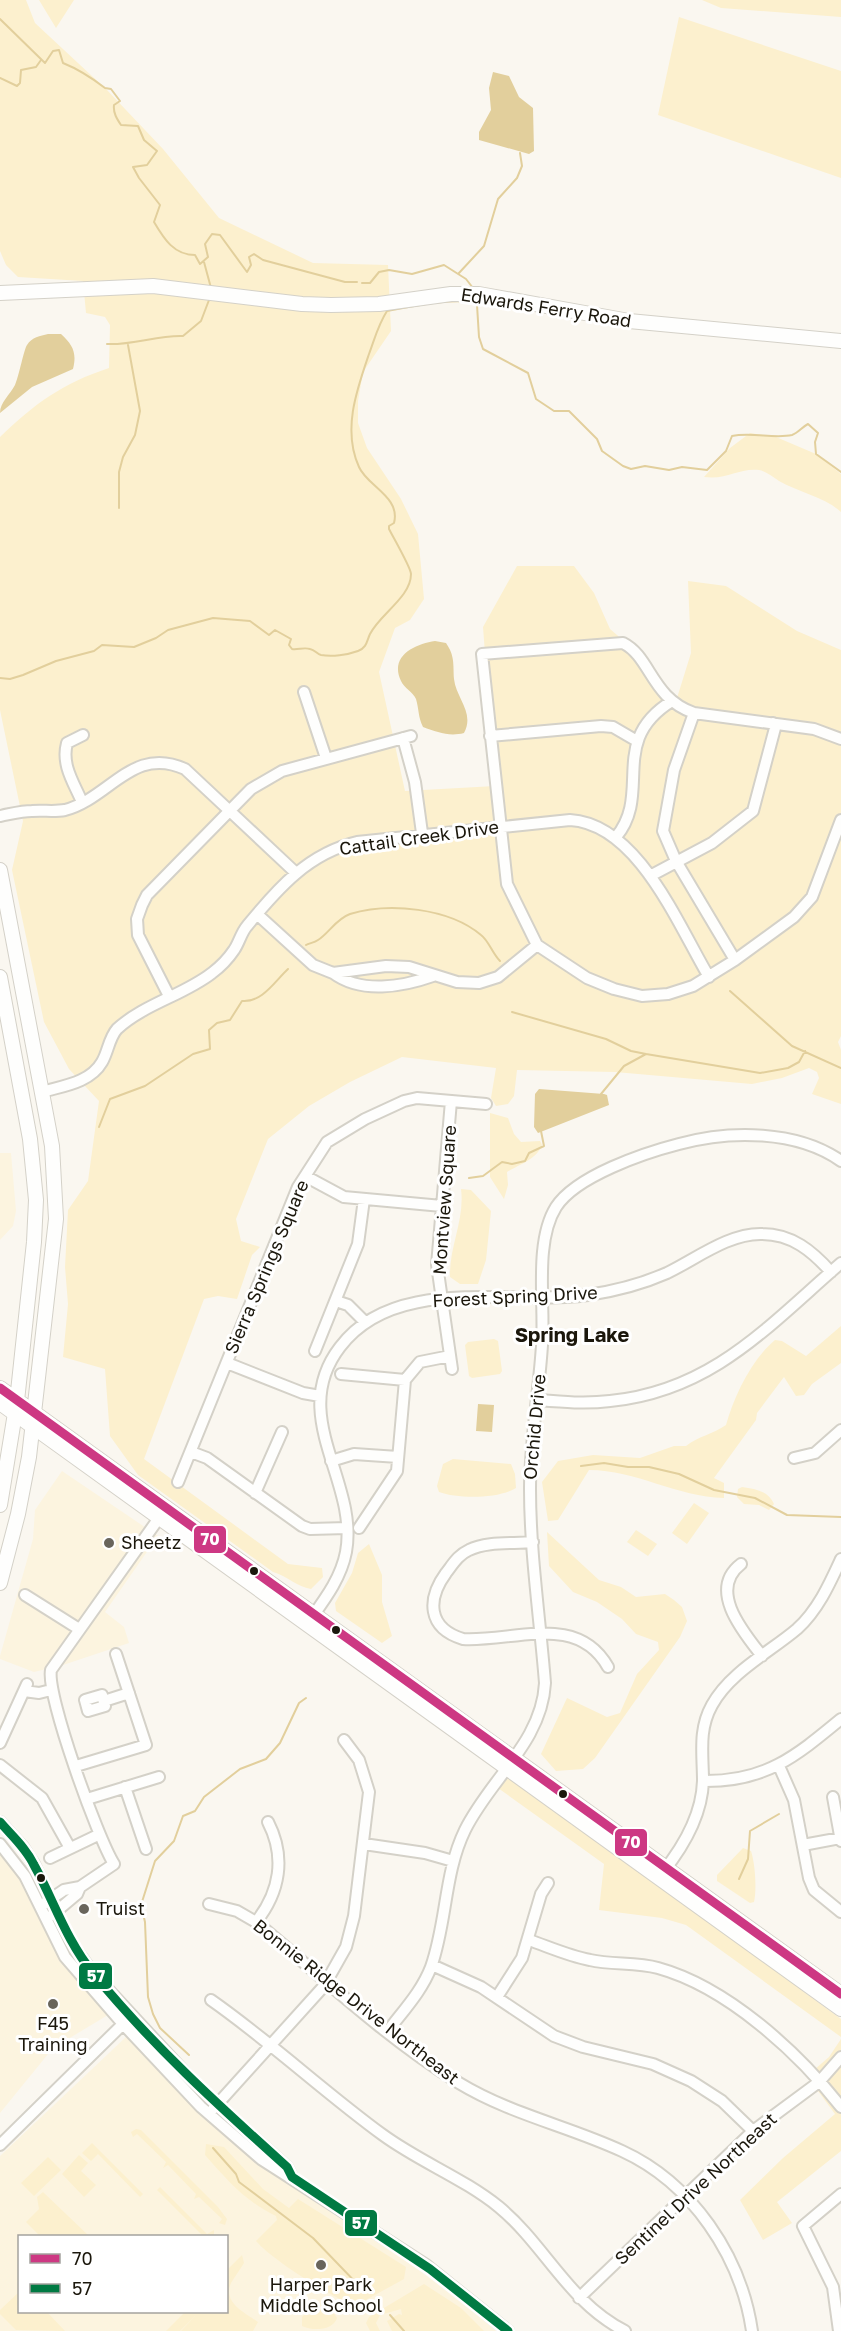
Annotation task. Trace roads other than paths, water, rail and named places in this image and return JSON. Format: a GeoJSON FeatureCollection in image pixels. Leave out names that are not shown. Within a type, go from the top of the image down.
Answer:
{"type":"FeatureCollection","features":[{"type":"Feature","properties":{"kind":"main road","name":"Edwards Ferry Road"},"geometry":{"type":"LineString","coordinates":[[0,292],[153,286],[302,304],[331,305],[379,304],[475,294],[629,321],[841,341]]}},
{"type":"Feature","properties":{"kind":"main road"},"geometry":{"type":"LineString","coordinates":[[0,870],[42,1092],[54,1167],[56,1219],[29,1457],[18,1514],[0,1583]]}},
{"type":"Feature","properties":{"kind":"main road"},"geometry":{"type":"LineString","coordinates":[[0,976],[29,1130],[35,1184],[34,1242],[21,1363],[0,1504]]}},
{"type":"Feature","properties":{"kind":"main road"},"geometry":{"type":"LineString","coordinates":[[0,1381],[11,1376],[21,1363]]}},
{"type":"Feature","properties":{"kind":"main road"},"geometry":{"type":"LineString","coordinates":[[0,1388],[16,1407],[34,1421],[220,1546],[310,1619]]}},
{"type":"Feature","properties":{"kind":"main road"},"geometry":{"type":"LineString","coordinates":[[0,1403],[16,1407]]}},
{"type":"Feature","properties":{"kind":"main road"},"geometry":{"type":"LineString","coordinates":[[34,1421],[59,1446],[159,1518],[310,1619],[663,1872],[841,1994]]}},
{"type":"Feature","properties":{"kind":"main road"},"geometry":{"type":"LineString","coordinates":[[29,1457],[44,1446],[59,1446]]}},
{"type":"Feature","properties":{"kind":"main road"},"geometry":{"type":"LineString","coordinates":[[159,1518],[167,1516],[220,1546]]}},
{"type":"Feature","properties":{"kind":"main road"},"geometry":{"type":"LineString","coordinates":[[663,1872],[841,2009]]}},
{"type":"Feature","properties":{"kind":"street"},"geometry":{"type":"LineString","coordinates":[[841,739],[814,729],[694,713],[662,693],[634,651],[623,643],[482,654],[507,884],[537,945],[587,978],[614,990],[642,996],[668,994],[693,986],[709,977],[794,917],[812,897],[841,820]]}},
{"type":"Feature","properties":{"kind":"street"},"geometry":{"type":"LineString","coordinates":[[304,692],[326,759]]}},
{"type":"Feature","properties":{"kind":"street"},"geometry":{"type":"LineString","coordinates":[[616,837],[624,828],[630,807],[633,757],[639,731],[649,717],[672,701]]}},
{"type":"Feature","properties":{"kind":"street"},"geometry":{"type":"LineString","coordinates":[[694,713],[674,770],[664,820],[664,836],[676,861],[735,960]]}},
{"type":"Feature","properties":{"kind":"street"},"geometry":{"type":"LineString","coordinates":[[650,876],[712,843],[753,811],[775,728],[773,723]]}},
{"type":"Feature","properties":{"kind":"street"},"geometry":{"type":"LineString","coordinates":[[490,736],[601,726],[612,728],[637,741]]}},
{"type":"Feature","properties":{"kind":"street"},"geometry":{"type":"LineString","coordinates":[[82,802],[65,763],[64,752],[67,744],[83,735]]}},
{"type":"Feature","properties":{"kind":"street"},"geometry":{"type":"LineString","coordinates":[[169,996],[138,935],[137,919],[142,905],[147,895],[232,811],[251,789],[267,777],[407,737],[422,833]]}},
{"type":"Feature","properties":{"kind":"street"},"geometry":{"type":"LineString","coordinates":[[0,816],[65,810],[94,798],[140,765],[162,762],[185,769],[296,873]]}},
{"type":"Feature","properties":{"kind":"street","name":"Cattail Creek Drive"},"geometry":{"type":"LineString","coordinates":[[42,1092],[84,1079],[96,1070],[115,1031],[169,996],[209,975],[221,965],[235,950],[245,927],[296,873],[313,858],[334,847],[422,833],[580,821],[616,837],[642,863],[709,977]]}},
{"type":"Feature","properties":{"kind":"street"},"geometry":{"type":"LineString","coordinates":[[258,915],[313,965],[333,973],[344,981],[369,986],[402,985],[433,976]]}},
{"type":"Feature","properties":{"kind":"street"},"geometry":{"type":"LineString","coordinates":[[333,973],[386,966],[409,967],[433,976],[479,983],[506,971],[537,945]]}},
{"type":"Feature","properties":{"kind":"street","name":"Sierra Springs Square"},"geometry":{"type":"LineString","coordinates":[[178,1482],[304,1176],[327,1142],[364,1119],[410,1099],[486,1104]]}},
{"type":"Feature","properties":{"kind":"street","name":"Montview Square"},"geometry":{"type":"LineString","coordinates":[[452,1101],[437,1265],[452,1369]]}},
{"type":"Feature","properties":{"kind":"street","name":"Orchid Drive"},"geometry":{"type":"LineString","coordinates":[[388,2031],[422,1986],[432,1965],[453,1861],[474,1815],[532,1731],[542,1708],[545,1683],[530,1486],[547,1226],[558,1204],[583,1182],[654,1152],[708,1137],[748,1136],[789,1140],[825,1151],[841,1161]]}},
{"type":"Feature","properties":{"kind":"street"},"geometry":{"type":"LineString","coordinates":[[304,1176],[337,1195],[442,1206]]}},
{"type":"Feature","properties":{"kind":"street"},"geometry":{"type":"LineString","coordinates":[[315,1351],[358,1244],[363,1199]]}},
{"type":"Feature","properties":{"kind":"street","name":"Forest Spring Drive"},"geometry":{"type":"LineString","coordinates":[[310,1619],[331,1590],[343,1565],[347,1528],[322,1433],[320,1396],[336,1353],[365,1322],[391,1309],[441,1299],[543,1298],[588,1295],[626,1287],[665,1274],[737,1238],[760,1234],[781,1236],[802,1244],[831,1272]]}},
{"type":"Feature","properties":{"kind":"street"},"geometry":{"type":"LineString","coordinates":[[537,1400],[610,1402],[654,1394],[696,1378],[741,1350],[841,1263]]}},
{"type":"Feature","properties":{"kind":"street"},"geometry":{"type":"LineString","coordinates":[[336,1301],[354,1309],[365,1322]]}},
{"type":"Feature","properties":{"kind":"street"},"geometry":{"type":"LineString","coordinates":[[359,1528],[394,1477],[405,1380],[420,1362],[450,1356]]}},
{"type":"Feature","properties":{"kind":"street"},"geometry":{"type":"LineString","coordinates":[[227,1363],[303,1393],[320,1396]]}},
{"type":"Feature","properties":{"kind":"street"},"geometry":{"type":"LineString","coordinates":[[341,1374],[405,1380]]}},
{"type":"Feature","properties":{"kind":"street"},"geometry":{"type":"LineString","coordinates":[[795,1458],[815,1453],[841,1430]]}},
{"type":"Feature","properties":{"kind":"street"},"geometry":{"type":"LineString","coordinates":[[255,1492],[282,1432]]}},
{"type":"Feature","properties":{"kind":"street"},"geometry":{"type":"LineString","coordinates":[[190,1452],[207,1458],[302,1526],[347,1528]]}},
{"type":"Feature","properties":{"kind":"street"},"geometry":{"type":"LineString","coordinates":[[331,1461],[354,1455],[398,1457]]}},
{"type":"Feature","properties":{"kind":"street"},"geometry":{"type":"LineString","coordinates":[[40,1907],[64,1890],[80,1887],[114,1864],[98,1835],[51,1690],[51,1670],[159,1518]]}},
{"type":"Feature","properties":{"kind":"street"},"geometry":{"type":"LineString","coordinates":[[533,1542],[477,1547],[462,1554],[438,1585],[433,1608],[443,1628],[463,1639],[557,1633],[573,1636],[602,1656],[608,1667]]}},
{"type":"Feature","properties":{"kind":"street"},"geometry":{"type":"LineString","coordinates":[[663,1872],[694,1821],[703,1781],[700,1743],[711,1706],[722,1689],[799,1628],[814,1609],[840,1561]]}},
{"type":"Feature","properties":{"kind":"street"},"geometry":{"type":"LineString","coordinates":[[741,1564],[735,1569],[729,1581],[730,1604],[739,1628],[762,1656]]}},
{"type":"Feature","properties":{"kind":"street"},"geometry":{"type":"LineString","coordinates":[[25,1595],[79,1629]]}},
{"type":"Feature","properties":{"kind":"street"},"geometry":{"type":"LineString","coordinates":[[76,1766],[146,1745],[116,1654]]}},
{"type":"Feature","properties":{"kind":"street"},"geometry":{"type":"LineString","coordinates":[[0,1743],[25,1687],[39,1694],[51,1690]]}},
{"type":"Feature","properties":{"kind":"street"},"geometry":{"type":"LineString","coordinates":[[104,1701],[129,1694]]}},
{"type":"Feature","properties":{"kind":"street"},"geometry":{"type":"LineString","coordinates":[[703,1781],[735,1780],[779,1766],[841,1719]]}},
{"type":"Feature","properties":{"kind":"street"},"geometry":{"type":"LineString","coordinates":[[208,2114],[327,1981],[339,1962],[351,1932],[369,1803],[367,1780],[359,1760],[344,1740]]}},
{"type":"Feature","properties":{"kind":"street"},"geometry":{"type":"LineString","coordinates":[[0,1765],[42,1798],[70,1848]]}},
{"type":"Feature","properties":{"kind":"street"},"geometry":{"type":"LineString","coordinates":[[779,1766],[795,1800],[809,1878],[814,1890],[841,1912]]}},
{"type":"Feature","properties":{"kind":"street"},"geometry":{"type":"LineString","coordinates":[[87,1799],[159,1777]]}},
{"type":"Feature","properties":{"kind":"street"},"geometry":{"type":"LineString","coordinates":[[125,1787],[146,1849]]}},
{"type":"Feature","properties":{"kind":"street"},"geometry":{"type":"LineString","coordinates":[[803,1845],[841,1839],[832,1797]]}},
{"type":"Feature","properties":{"kind":"street"},"geometry":{"type":"LineString","coordinates":[[0,1822],[23,1847],[70,1941],[93,1972],[217,2105],[287,2167],[292,2177]]}},
{"type":"Feature","properties":{"kind":"street"},"geometry":{"type":"LineString","coordinates":[[256,1922],[271,1901],[278,1878],[279,1854],[268,1822]]}},
{"type":"Feature","properties":{"kind":"street"},"geometry":{"type":"LineString","coordinates":[[50,1858],[98,1835]]}},
{"type":"Feature","properties":{"kind":"street"},"geometry":{"type":"LineString","coordinates":[[0,1844],[18,1865],[65,1958],[123,2024],[208,2114],[281,2174],[292,2177],[345,2214],[426,2265],[508,2331]]}},
{"type":"Feature","properties":{"kind":"street"},"geometry":{"type":"LineString","coordinates":[[364,1844],[425,1853],[453,1861]]}},
{"type":"Feature","properties":{"kind":"street"},"geometry":{"type":"LineString","coordinates":[[497,1997],[514,1972],[529,1940],[541,1894],[548,1883]]}},
{"type":"Feature","properties":{"kind":"street"},"geometry":{"type":"LineString","coordinates":[[45,1920],[77,1894],[80,1887]]}},
{"type":"Feature","properties":{"kind":"street","name":"Bonnie Ridge Drive Northeast"},"geometry":{"type":"LineString","coordinates":[[209,1904],[237,1911],[256,1922],[388,2031],[440,2070],[478,2094],[510,2109],[622,2152],[654,2170],[685,2197],[711,2228],[728,2255],[745,2298],[752,2331]]}},
{"type":"Feature","properties":{"kind":"street"},"geometry":{"type":"LineString","coordinates":[[529,1940],[590,1960],[647,1966],[687,1979],[755,2021],[790,2050],[841,2107]]}},
{"type":"Feature","properties":{"kind":"street"},"geometry":{"type":"LineString","coordinates":[[432,1965],[464,1978],[497,1997],[540,2028],[569,2043],[654,2064],[691,2081],[722,2101],[753,2131]]}},
{"type":"Feature","properties":{"kind":"street"},"geometry":{"type":"LineString","coordinates":[[211,2000],[386,2138],[455,2176],[497,2206],[521,2229],[579,2298],[601,2317],[625,2331]]}},
{"type":"Feature","properties":{"kind":"street"},"geometry":{"type":"LineString","coordinates":[[0,2145],[123,2024]]}},
{"type":"Feature","properties":{"kind":"street","name":"Sentinel Drive Northeast"},"geometry":{"type":"LineString","coordinates":[[579,2298],[753,2131],[819,2082],[841,2057]]}},
{"type":"Feature","properties":{"kind":"street"},"geometry":{"type":"LineString","coordinates":[[840,2331],[837,2285],[803,2226],[841,2194]]}},
{"type":"Feature","properties":{"kind":"waterway"},"geometry":{"type":"LineString","coordinates":[[0,19],[45,63],[53,51],[59,50],[63,63],[85,74],[105,88],[111,89],[120,101],[114,105],[114,108],[121,125],[138,126],[144,140],[157,151],[147,165],[133,167],[160,205],[154,222],[175,249],[195,255],[200,264],[208,257],[205,244],[212,234],[220,235],[247,272],[251,265],[249,257],[254,254],[263,260],[345,282],[357,282]]}},
{"type":"Feature","properties":{"kind":"waterway"},"geometry":{"type":"LineString","coordinates":[[0,78],[17,86],[20,83],[21,70],[36,67],[41,60]]}},
{"type":"Feature","properties":{"kind":"waterway"},"geometry":{"type":"LineString","coordinates":[[459,273],[484,246],[498,199],[517,178],[522,166],[520,153]]}},
{"type":"Feature","properties":{"kind":"waterway"},"geometry":{"type":"LineString","coordinates":[[204,262],[211,288]]}},
{"type":"Feature","properties":{"kind":"waterway"},"geometry":{"type":"LineString","coordinates":[[362,283],[370,283],[379,272],[389,270],[412,274],[444,265],[466,279],[473,288]]}},
{"type":"Feature","properties":{"kind":"waterway"},"geometry":{"type":"LineString","coordinates":[[107,344],[183,336],[201,321],[209,300]]}},
{"type":"Feature","properties":{"kind":"waterway"},"geometry":{"type":"LineString","coordinates":[[0,678],[10,679],[23,675],[56,661],[94,651],[102,645],[134,647],[168,630],[213,618],[250,621],[269,635],[275,630],[291,639],[289,645],[292,649],[308,648],[321,655],[344,655],[363,648],[375,627],[401,598],[410,582],[411,574],[389,529],[389,526],[394,523],[393,506],[363,474],[354,453],[353,410],[364,367],[387,311],[458,301],[477,304]]}},
{"type":"Feature","properties":{"kind":"waterway"},"geometry":{"type":"LineString","coordinates":[[477,305],[479,337],[483,349],[528,373],[536,399],[554,411],[569,411],[597,439],[602,451],[623,466],[631,469],[645,466],[669,470],[682,467],[707,470],[726,451],[732,436],[792,435],[808,424],[818,433],[815,442],[816,454],[841,472]]}},
{"type":"Feature","properties":{"kind":"waterway"},"geometry":{"type":"LineString","coordinates":[[119,508],[119,472],[123,457],[135,435],[140,411],[128,345]]}},
{"type":"Feature","properties":{"kind":"waterway"},"geometry":{"type":"LineString","coordinates":[[306,945],[318,940],[350,914],[382,908],[400,908],[436,913],[468,926],[484,938],[500,961]]}},
{"type":"Feature","properties":{"kind":"waterway"},"geometry":{"type":"LineString","coordinates":[[99,1127],[110,1099],[145,1086],[193,1054],[210,1049],[209,1030],[217,1023],[230,1020],[242,1001],[256,999],[262,995],[288,969]]}},
{"type":"Feature","properties":{"kind":"waterway"},"geometry":{"type":"LineString","coordinates":[[730,991],[792,1046],[841,1068]]}},
{"type":"Feature","properties":{"kind":"waterway"},"geometry":{"type":"LineString","coordinates":[[512,1012],[606,1039],[631,1051],[646,1054]]}},
{"type":"Feature","properties":{"kind":"waterway"},"geometry":{"type":"LineString","coordinates":[[601,1094],[624,1066],[646,1054],[760,1073],[788,1068],[799,1062],[805,1051]]}},
{"type":"Feature","properties":{"kind":"waterway"},"geometry":{"type":"LineString","coordinates":[[469,1178],[483,1176],[502,1162],[512,1164],[525,1161],[529,1153],[544,1146],[541,1131]]}},
{"type":"Feature","properties":{"kind":"waterway"},"geometry":{"type":"LineString","coordinates":[[581,1466],[604,1463],[628,1467],[649,1467],[679,1474],[714,1490],[755,1498],[787,1515],[841,1517]]}},
{"type":"Feature","properties":{"kind":"waterway"},"geometry":{"type":"LineString","coordinates":[[189,2055],[160,2028],[148,1997],[145,1922],[141,1905],[155,1861],[174,1841],[183,1816],[195,1811],[204,1797],[240,1769],[266,1759],[280,1743],[299,1703],[306,1698]]}},
{"type":"Feature","properties":{"kind":"waterway"},"geometry":{"type":"LineString","coordinates":[[739,1879],[748,1859],[750,1831],[779,1814]]}},
{"type":"Feature","properties":{"kind":"waterway"},"geometry":{"type":"LineString","coordinates":[[213,2148],[236,2174],[239,2182],[313,2238],[364,2291]]}},
{"type":"Feature","properties":{"kind":"waterway"},"geometry":{"type":"LineString","coordinates":[[390,2315],[404,2331]]}},
{"type":"Feature","properties":{"kind":"place","name":"Sheetz"},"geometry":{"type":"Point","coordinates":[109,1543]}},
{"type":"Feature","properties":{"kind":"place","name":"Truist"},"geometry":{"type":"Point","coordinates":[84,1909]}},
{"type":"Feature","properties":{"kind":"place","name":"F45 Training"},"geometry":{"type":"Point","coordinates":[53,2004]}},
{"type":"Feature","properties":{"kind":"place","name":"Harper Park Middle School"},"geometry":{"type":"Point","coordinates":[321,2265]}},
{"type":"Feature","properties":{"kind":"district","name":"Spring Lake"},"geometry":{"type":"Point","coordinates":[572,1335]}}]}
